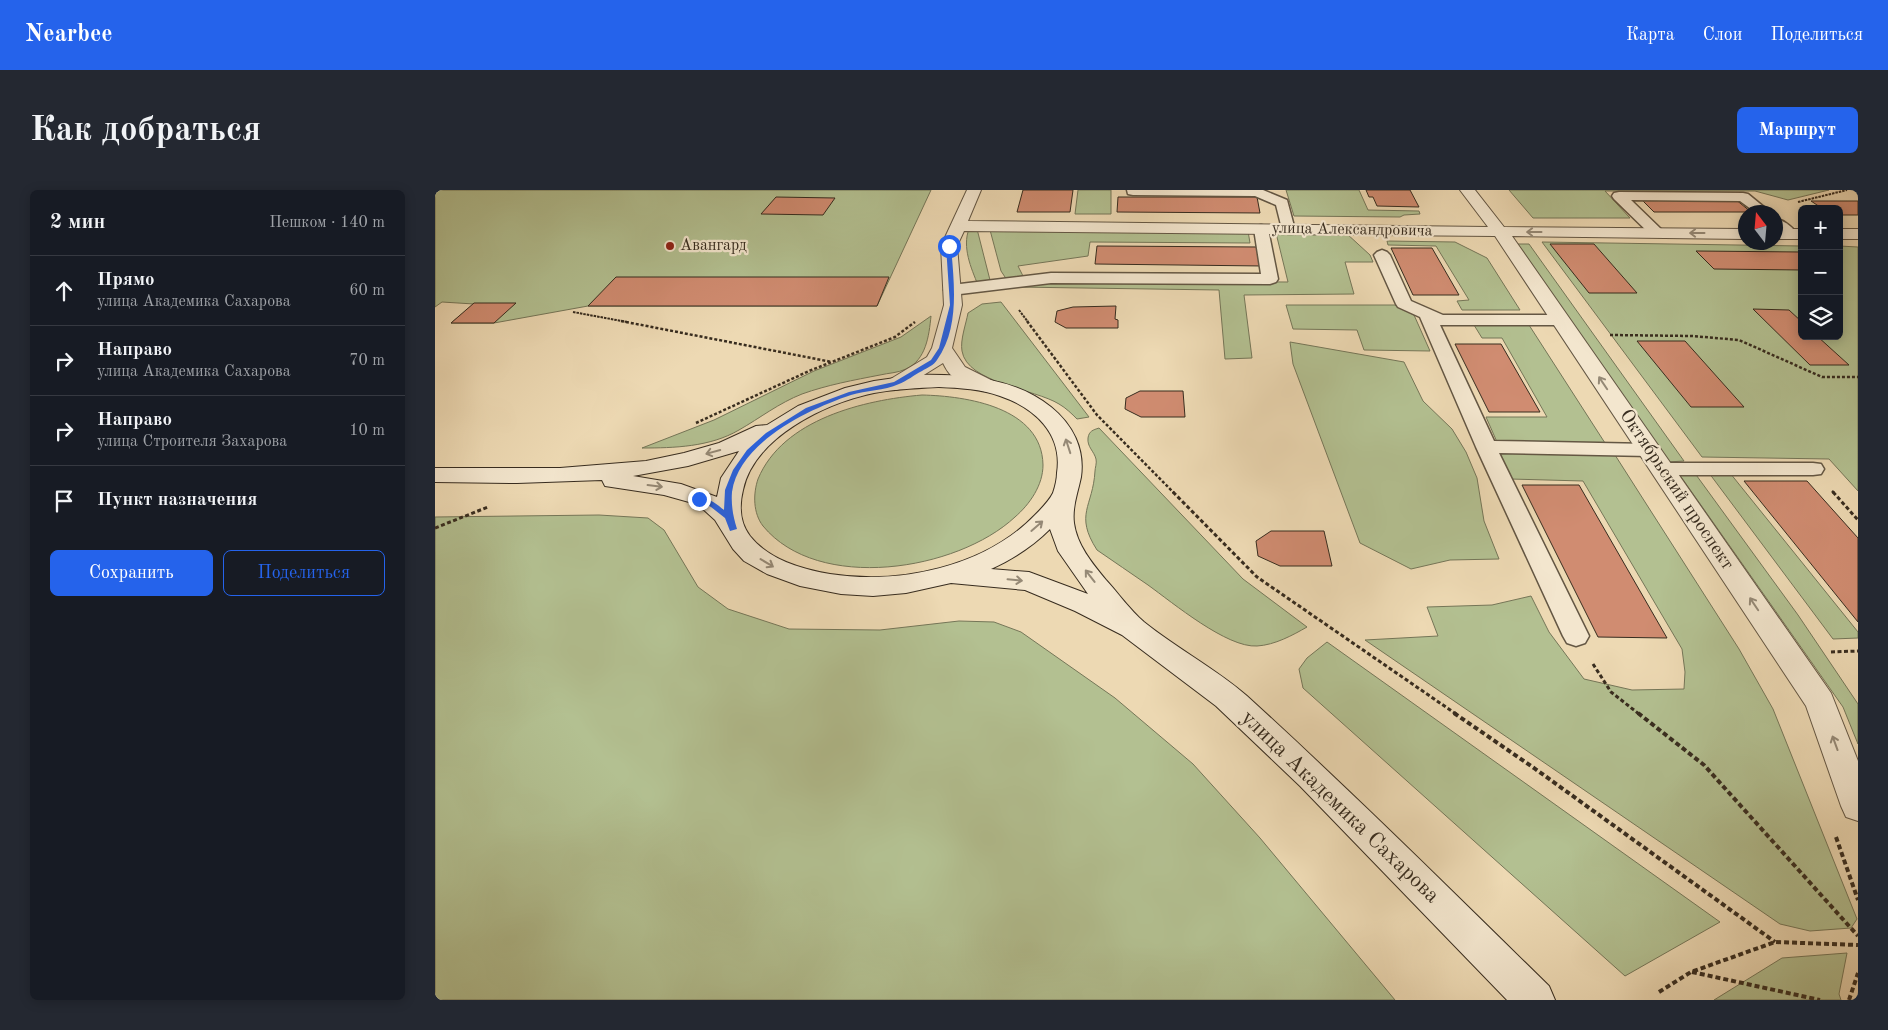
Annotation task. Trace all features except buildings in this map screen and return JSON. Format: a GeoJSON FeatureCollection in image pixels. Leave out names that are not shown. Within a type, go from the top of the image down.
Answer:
{"type":"FeatureCollection","features":[{"type":"Feature","properties":{"kind":"street","name":"улица Академика Сахарова"},"geometry":{"type":"LineString","coordinates":[[896,384],[934,361],[942,348],[953,305],[949,246],[974,190]]}},
{"type":"Feature","properties":{"kind":"street","name":"Октябрьский проспект"},"geometry":{"type":"LineString","coordinates":[[1467,190],[1500,232],[1820,702],[1858,806]]}},
{"type":"Feature","properties":{"kind":"street","name":"улица Александровича"},"geometry":{"type":"LineString","coordinates":[[958,226],[1738,234]]}},
{"type":"Feature","properties":{"kind":"street"},"geometry":{"type":"LineString","coordinates":[[1843,234],[1858,234]]}},
{"type":"Feature","properties":{"kind":"street","name":"улица Академика Сахарова"},"geometry":{"type":"LineString","coordinates":[[942,348],[958,371],[990,387],[1018,397],[1042,410],[1059,426],[1069,447],[1072,469],[1065,493],[1062,522],[1066,540],[1088,574],[1132,628]]}},
{"type":"Feature","properties":{"kind":"street","name":"улица Академика Сахарова"},"geometry":{"type":"LineString","coordinates":[[990,387],[945,381],[896,384],[851,393],[829,400],[790,420],[768,435],[750,452],[737,470],[729,490],[728,510],[733,529],[747,548],[768,564],[797,577],[832,584],[870,586],[910,583],[949,574],[989,559],[1023,539],[1049,517],[1065,493]]}},
{"type":"Feature","properties":{"kind":"street"},"geometry":{"type":"LineString","coordinates":[[435,475],[572,475],[649,466],[683,460],[739,444],[775,425],[790,420]]}},
{"type":"Feature","properties":{"kind":"street"},"geometry":{"type":"LineString","coordinates":[[572,475],[662,487],[699,499],[714,505],[728,517],[733,529]]}},
{"type":"Feature","properties":{"kind":"street","name":"улица Академика Сахарова"},"geometry":{"type":"LineString","coordinates":[[949,574],[1029,581],[1076,600],[1132,628],[1227,697],[1312,776],[1535,1000]]}},
{"type":"Feature","properties":{"kind":"lane"},"geometry":{"type":"LineString","coordinates":[[1133,191],[1257,192],[1282,203],[1288,230]]}},
{"type":"Feature","properties":{"kind":"lane"},"geometry":{"type":"LineString","coordinates":[[1657,233],[1619,196],[1743,197],[1754,205]]}},
{"type":"Feature","properties":{"kind":"lane"},"geometry":{"type":"LineString","coordinates":[[952,290],[1051,278],[1271,279],[1261,229]]}},
{"type":"Feature","properties":{"kind":"lane"},"geometry":{"type":"LineString","coordinates":[[1382,255],[1403,304],[1441,320],[1560,320]]}},
{"type":"Feature","properties":{"kind":"lane"},"geometry":{"type":"LineString","coordinates":[[1427,314],[1486,447],[1575,636]]}},
{"type":"Feature","properties":{"kind":"lane"},"geometry":{"type":"LineString","coordinates":[[1486,447],[1813,469]]}},
{"type":"Feature","properties":{"kind":"path"},"geometry":{"type":"LineString","coordinates":[[1800,205],[1798,201],[1847,190]]}},
{"type":"Feature","properties":{"kind":"path"},"geometry":{"type":"LineString","coordinates":[[1002,284],[1026,320],[1097,415],[1257,577],[1534,768],[1775,942]]}},
{"type":"Feature","properties":{"kind":"path"},"geometry":{"type":"LineString","coordinates":[[573,312],[832,362]]}},
{"type":"Feature","properties":{"kind":"path"},"geometry":{"type":"LineString","coordinates":[[692,424],[832,362],[895,337],[915,322]]}},
{"type":"Feature","properties":{"kind":"path"},"geometry":{"type":"LineString","coordinates":[[1607,335],[1692,336],[1739,340],[1822,377],[1858,377]]}},
{"type":"Feature","properties":{"kind":"path"},"geometry":{"type":"LineString","coordinates":[[1813,469],[1858,520]]}},
{"type":"Feature","properties":{"kind":"path"},"geometry":{"type":"LineString","coordinates":[[435,528],[488,507]]}},
{"type":"Feature","properties":{"kind":"path"},"geometry":{"type":"LineString","coordinates":[[1851,512],[1858,511]]}},
{"type":"Feature","properties":{"kind":"path"},"geometry":{"type":"LineString","coordinates":[[1575,636],[1611,692],[1704,765],[1858,936]]}},
{"type":"Feature","properties":{"kind":"path"},"geometry":{"type":"LineString","coordinates":[[1830,652],[1858,651]]}},
{"type":"Feature","properties":{"kind":"path"},"geometry":{"type":"LineString","coordinates":[[1659,992],[1691,972],[1775,942],[1858,945]]}},
{"type":"Feature","properties":{"kind":"path"},"geometry":{"type":"LineString","coordinates":[[1691,972],[1820,1000]]}},
{"type":"Feature","properties":{"kind":"path"},"geometry":{"type":"LineString","coordinates":[[1849,1000],[1858,973]]}},
{"type":"Feature","properties":{"kind":"green space","name":"Авангард"},"geometry":{"type":"Polygon","coordinates":[[[435,190],[931,190],[877,306],[588,306],[494,323],[451,323],[474,304],[442,302],[435,307],[435,190]]]}},
{"type":"Feature","properties":{"kind":"green space"},"geometry":{"type":"Polygon","coordinates":[[[1078,190],[1111,190],[1111,214],[1075,214],[1078,190]]]}},
{"type":"Feature","properties":{"kind":"green space"},"geometry":{"type":"Polygon","coordinates":[[[1286,190],[1359,190],[1368,210],[1419,211],[1420,214],[1400,217],[1294,216],[1286,190]]]}},
{"type":"Feature","properties":{"kind":"green space"},"geometry":{"type":"Polygon","coordinates":[[[1509,190],[1829,190],[1788,200],[1755,191],[1605,191],[1630,218],[1533,218],[1509,190]]]}},
{"type":"Feature","properties":{"kind":"green space"},"geometry":{"type":"Polygon","coordinates":[[[969,229],[977,229],[991,284],[978,285],[975,278],[970,265],[966,243],[969,229]]]}},
{"type":"Feature","properties":{"kind":"green space"},"geometry":{"type":"Polygon","coordinates":[[[990,230],[1248,231],[1250,243],[1090,242],[1088,256],[1018,266],[1024,278],[1007,280],[1001,271],[990,230]]]}},
{"type":"Feature","properties":{"kind":"green space"},"geometry":{"type":"Polygon","coordinates":[[[1276,233],[1346,233],[1370,255],[1373,262],[1345,262],[1354,294],[1244,295],[1252,358],[1225,359],[1219,290],[1014,287],[1055,281],[1288,282],[1276,233]]]}},
{"type":"Feature","properties":{"kind":"green space"},"geometry":{"type":"Polygon","coordinates":[[[1387,241],[1455,242],[1487,258],[1520,310],[1462,310],[1457,301],[1469,300],[1436,246],[1388,245],[1387,241]]]}},
{"type":"Feature","properties":{"kind":"green space"},"geometry":{"type":"Polygon","coordinates":[[[1542,242],[1738,245],[1738,250],[1783,250],[1783,246],[1798,246],[1798,340],[1843,340],[1843,246],[1858,247],[1858,491],[1829,459],[1702,457],[1542,242]]]}},
{"type":"Feature","properties":{"kind":"green space"},"geometry":{"type":"Polygon","coordinates":[[[1517,244],[1529,244],[1684,461],[1668,462],[1517,244]]]}},
{"type":"Feature","properties":{"kind":"green space"},"geometry":{"type":"Polygon","coordinates":[[[1001,302],[1089,417],[1077,419],[1059,404],[989,378],[976,371],[967,362],[962,351],[962,337],[968,313],[982,304],[1001,302]]]}},
{"type":"Feature","properties":{"kind":"green space"},"geometry":{"type":"Polygon","coordinates":[[[1286,305],[1395,305],[1414,315],[1430,351],[1364,350],[1357,330],[1293,329],[1286,305]]]}},
{"type":"Feature","properties":{"kind":"green space"},"geometry":{"type":"Polygon","coordinates":[[[931,316],[929,331],[922,354],[913,365],[906,369],[831,385],[802,394],[777,406],[728,436],[716,440],[679,447],[642,448],[714,420],[814,371],[901,337],[931,316]]]}},
{"type":"Feature","properties":{"kind":"green space"},"geometry":{"type":"Polygon","coordinates":[[[1474,325],[1529,325],[1605,443],[1497,442],[1486,417],[1547,417],[1502,338],[1482,338],[1474,325]]]}},
{"type":"Feature","properties":{"kind":"green space"},"geometry":{"type":"Polygon","coordinates":[[[1290,342],[1404,362],[1423,401],[1452,429],[1466,452],[1477,478],[1484,521],[1499,559],[1450,560],[1411,569],[1360,543],[1293,364],[1290,342]]]}},
{"type":"Feature","properties":{"kind":"green space"},"geometry":{"type":"Polygon","coordinates":[[[922,395],[959,398],[979,402],[999,409],[1016,418],[1030,430],[1039,445],[1043,465],[1041,480],[1035,494],[1015,517],[990,536],[959,551],[924,561],[888,567],[852,567],[817,560],[787,547],[763,526],[757,515],[756,485],[770,458],[786,441],[806,427],[828,416],[851,408],[875,402],[922,395]]]}},
{"type":"Feature","properties":{"kind":"green space"},"geometry":{"type":"Polygon","coordinates":[[[1099,428],[1243,579],[1307,627],[1270,644],[1245,645],[1231,640],[1186,613],[1097,550],[1090,538],[1086,519],[1094,483],[1096,462],[1088,438],[1090,432],[1099,428]]]}},
{"type":"Feature","properties":{"kind":"green space"},"geometry":{"type":"Polygon","coordinates":[[[1498,453],[1615,455],[1739,649],[1773,709],[1857,919],[1851,928],[1810,931],[1780,924],[1365,640],[1438,636],[1427,607],[1492,605],[1531,596],[1549,632],[1584,679],[1632,690],[1684,689],[1685,672],[1682,649],[1583,481],[1510,479],[1498,453]]]}},
{"type":"Feature","properties":{"kind":"green space"},"geometry":{"type":"Polygon","coordinates":[[[1677,471],[1694,472],[1798,615],[1858,704],[1858,744],[1843,707],[1677,471]]]}},
{"type":"Feature","properties":{"kind":"green space"},"geometry":{"type":"Polygon","coordinates":[[[1709,473],[1730,473],[1858,632],[1858,638],[1833,639],[1709,473]]]}},
{"type":"Feature","properties":{"kind":"green space"},"geometry":{"type":"Polygon","coordinates":[[[599,515],[648,518],[664,530],[698,587],[728,609],[789,629],[880,630],[959,621],[994,622],[1021,632],[1115,698],[1193,764],[1260,838],[1395,1000],[435,1000],[435,517],[599,515]]]}},
{"type":"Feature","properties":{"kind":"green space"},"geometry":{"type":"Polygon","coordinates":[[[1327,642],[1720,922],[1625,976],[1303,688],[1299,669],[1307,658],[1327,642]]]}},
{"type":"Feature","properties":{"kind":"green space"},"geometry":{"type":"Polygon","coordinates":[[[1847,953],[1839,994],[1841,1000],[1714,1000],[1782,958],[1847,953]]]}},
{"type":"Feature","properties":{"kind":"place","name":"Авангард"},"geometry":{"type":"Point","coordinates":[670,246]}},
{"type":"Feature","properties":{"kind":"route"},"geometry":{"type":"LineString","coordinates":[[699,499],[714,505],[728,517],[733,529],[728,510],[729,490],[737,470],[750,452],[768,435],[809,409],[829,400],[873,387],[896,384],[934,361],[942,348],[953,305],[949,246]]}}]}
